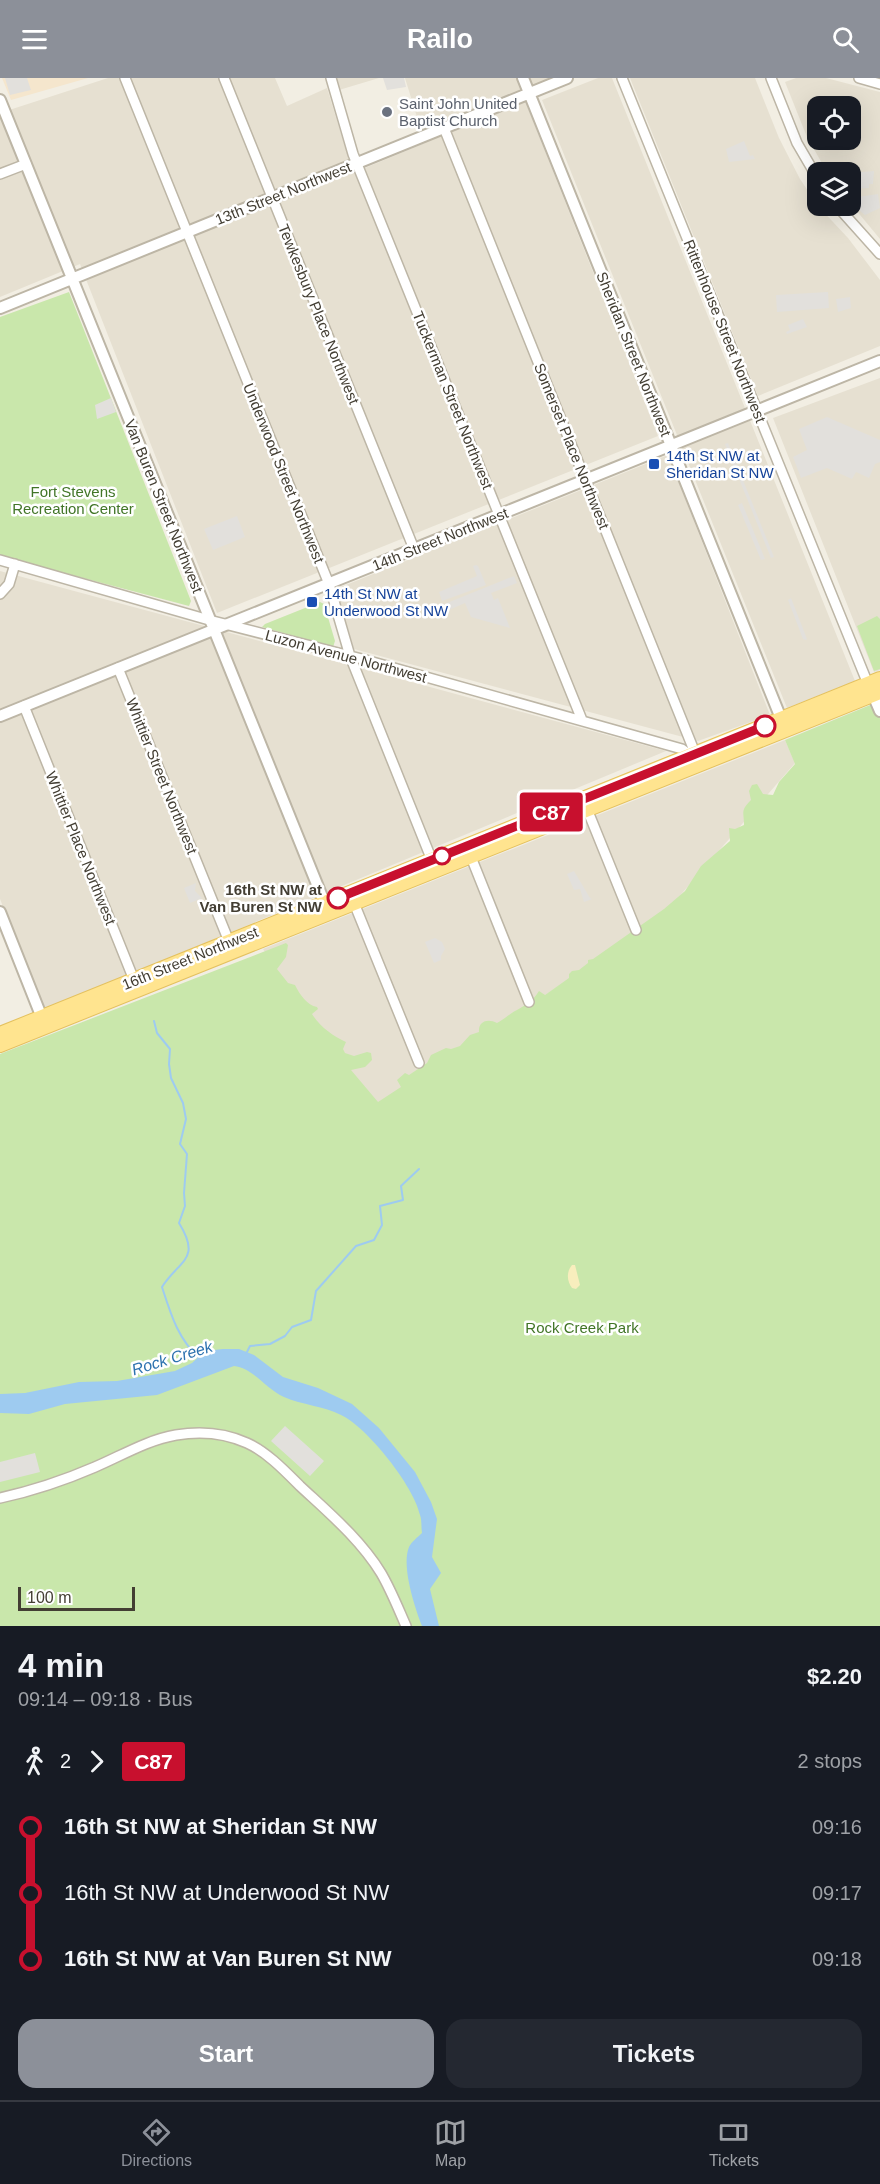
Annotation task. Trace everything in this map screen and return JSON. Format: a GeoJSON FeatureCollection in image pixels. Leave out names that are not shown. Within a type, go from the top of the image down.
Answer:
{"type":"FeatureCollection","features":[{"type":"Feature","properties":{"kind":"main road","name":"16th Street Northwest"},"geometry":{"type":"LineString","coordinates":[[0,1034],[44,1021],[875,687]]}},
{"type":"Feature","properties":{"kind":"main road","name":"16th Street Northwest"},"geometry":{"type":"LineString","coordinates":[[0,1044],[44,1021]]}},
{"type":"Feature","properties":{"kind":"street","name":"Underwood Street Northwest"},"geometry":{"type":"LineString","coordinates":[[125,78],[328,584],[350,656],[434,865]]}},
{"type":"Feature","properties":{"kind":"street","name":"Tewkesbury Place Northwest"},"geometry":{"type":"LineString","coordinates":[[224,78],[414,549]]}},
{"type":"Feature","properties":{"kind":"street","name":"Tuckerman Street Northwest"},"geometry":{"type":"LineString","coordinates":[[331,78],[357,163],[582,720]]}},
{"type":"Feature","properties":{"kind":"street","name":"Sheridan Street Northwest"},"geometry":{"type":"LineString","coordinates":[[523,78],[784,724]]}},
{"type":"Feature","properties":{"kind":"street","name":"13th Street Northwest"},"geometry":{"type":"LineString","coordinates":[[0,308],[567,78]]}},
{"type":"Feature","properties":{"kind":"street","name":"Rittenhouse Street Northwest"},"geometry":{"type":"LineString","coordinates":[[622,78],[757,411],[875,687]]}},
{"type":"Feature","properties":{"kind":"street"},"geometry":{"type":"LineString","coordinates":[[772,78],[797,143],[808,162]]}},
{"type":"Feature","properties":{"kind":"street"},"geometry":{"type":"LineString","coordinates":[[859,78],[880,84]]}},
{"type":"Feature","properties":{"kind":"street","name":"Van Buren Street Northwest"},"geometry":{"type":"LineString","coordinates":[[0,100],[327,908]]}},
{"type":"Feature","properties":{"kind":"street","name":"Somerset Place Northwest"},"geometry":{"type":"LineString","coordinates":[[444,128],[693,748],[693,761]]}},
{"type":"Feature","properties":{"kind":"street"},"geometry":{"type":"LineString","coordinates":[[0,174],[26,164]]}},
{"type":"Feature","properties":{"kind":"street"},"geometry":{"type":"LineString","coordinates":[[846,216],[880,254]]}},
{"type":"Feature","properties":{"kind":"street","name":"14th Street Northwest"},"geometry":{"type":"LineString","coordinates":[[0,716],[118,668],[213,625],[227,624],[880,361]]}},
{"type":"Feature","properties":{"kind":"street"},"geometry":{"type":"LineString","coordinates":[[0,560],[213,625]]}},
{"type":"Feature","properties":{"kind":"street"},"geometry":{"type":"LineString","coordinates":[[0,594],[9,584],[15,564]]}},
{"type":"Feature","properties":{"kind":"street","name":"Luzon Avenue Northwest"},"geometry":{"type":"LineString","coordinates":[[227,624],[682,749],[693,761]]}},
{"type":"Feature","properties":{"kind":"street","name":"Whittier Street Northwest"},"geometry":{"type":"LineString","coordinates":[[118,668],[231,946]]}},
{"type":"Feature","properties":{"kind":"street"},"geometry":{"type":"LineString","coordinates":[[875,687],[880,711]]}},
{"type":"Feature","properties":{"kind":"street","name":"Whittier Place Northwest"},"geometry":{"type":"LineString","coordinates":[[24,706],[136,984]]}},
{"type":"Feature","properties":{"kind":"street"},"geometry":{"type":"LineString","coordinates":[[585,804],[636,930]]}},
{"type":"Feature","properties":{"kind":"street"},"geometry":{"type":"LineString","coordinates":[[469,851],[530,1002]]}},
{"type":"Feature","properties":{"kind":"street"},"geometry":{"type":"LineString","coordinates":[[352,898],[419,1063]]}},
{"type":"Feature","properties":{"kind":"street"},"geometry":{"type":"LineString","coordinates":[[0,912],[44,1021]]}},
{"type":"Feature","properties":{"kind":"street"},"geometry":{"type":"LineString","coordinates":[[0,1498],[92,1469],[148,1443],[174,1436],[203,1433],[220,1435],[247,1443],[268,1456],[357,1541],[380,1571],[392,1592],[406,1626]]}},
{"type":"Feature","properties":{"kind":"shaded area"},"geometry":{"type":"Polygon","coordinates":[[[2,78],[88,78],[11,100],[2,78]]]}},
{"type":"Feature","properties":{"kind":"shaded area"},"geometry":{"type":"Polygon","coordinates":[[[5,78],[27,78],[31,90],[10,95],[5,78]]]}},
{"type":"Feature","properties":{"kind":"shaded area"},"geometry":{"type":"Polygon","coordinates":[[[108,78],[275,78],[287,106],[327,88],[353,173],[425,143],[405,78],[566,78],[526,103],[658,436],[217,613],[80,264],[0,297],[0,113],[108,78]]]}},
{"type":"Feature","properties":{"kind":"shaded area"},"geometry":{"type":"Polygon","coordinates":[[[335,78],[379,78],[339,90],[335,78]]]}},
{"type":"Feature","properties":{"kind":"shaded area"},"geometry":{"type":"Polygon","coordinates":[[[383,78],[404,78],[406,87],[387,90],[383,78]]]}},
{"type":"Feature","properties":{"kind":"shaded area"},"geometry":{"type":"Polygon","coordinates":[[[598,78],[612,78],[855,681],[787,708],[542,100],[598,78]]]}},
{"type":"Feature","properties":{"kind":"shaded area"},"geometry":{"type":"Polygon","coordinates":[[[630,78],[755,78],[779,138],[807,190],[807,216],[827,216],[848,238],[880,280],[880,346],[758,396],[630,78]]]}},
{"type":"Feature","properties":{"kind":"shaded area"},"geometry":{"type":"Polygon","coordinates":[[[796,78],[826,78],[880,92],[880,239],[861,216],[861,162],[821,162],[814,150],[861,150],[861,96],[807,96],[807,137],[785,82],[796,78]]]}},
{"type":"Feature","properties":{"kind":"shaded area"},"geometry":{"type":"Polygon","coordinates":[[[744,141],[750,156],[753,155],[755,159],[729,162],[726,149],[744,141]]]}},
{"type":"Feature","properties":{"kind":"shaded area"},"geometry":{"type":"Polygon","coordinates":[[[874,171],[873,184],[869,184],[869,188],[861,188],[861,172],[874,171]]]}},
{"type":"Feature","properties":{"kind":"shaded area"},"geometry":{"type":"Polygon","coordinates":[[[878,194],[880,208],[865,215],[861,212],[861,197],[878,194]]]}},
{"type":"Feature","properties":{"kind":"shaded area"},"geometry":{"type":"Polygon","coordinates":[[[828,292],[829,308],[777,312],[776,295],[828,292]]]}},
{"type":"Feature","properties":{"kind":"shaded area"},"geometry":{"type":"Polygon","coordinates":[[[850,297],[851,308],[838,312],[836,299],[850,297]]]}},
{"type":"Feature","properties":{"kind":"shaded area"},"geometry":{"type":"Polygon","coordinates":[[[803,319],[807,327],[787,334],[786,332],[790,330],[788,325],[803,319]]]}},
{"type":"Feature","properties":{"kind":"shaded area"},"geometry":{"type":"Polygon","coordinates":[[[880,378],[880,670],[874,672],[773,418],[880,378]]]}},
{"type":"Feature","properties":{"kind":"shaded area"},"geometry":{"type":"Polygon","coordinates":[[[111,398],[116,412],[97,419],[95,405],[111,398]]]}},
{"type":"Feature","properties":{"kind":"shaded area"},"geometry":{"type":"Polygon","coordinates":[[[827,417],[880,440],[880,462],[875,464],[869,478],[856,472],[852,479],[827,468],[801,478],[793,457],[807,450],[799,429],[827,417]]]}},
{"type":"Feature","properties":{"kind":"shaded area"},"geometry":{"type":"Polygon","coordinates":[[[728,443],[774,557],[771,558],[725,444],[728,443]]]}},
{"type":"Feature","properties":{"kind":"shaded area"},"geometry":{"type":"Polygon","coordinates":[[[668,455],[770,715],[698,741],[354,649],[336,589],[668,455]]]}},
{"type":"Feature","properties":{"kind":"shaded area"},"geometry":{"type":"Polygon","coordinates":[[[742,503],[765,559],[761,560],[738,505],[742,503]]]}},
{"type":"Feature","properties":{"kind":"shaded area"},"geometry":{"type":"Polygon","coordinates":[[[237,516],[245,537],[213,550],[204,529],[237,516]]]}},
{"type":"Feature","properties":{"kind":"shaded area"},"geometry":{"type":"Polygon","coordinates":[[[476,565],[486,585],[442,601],[439,592],[477,576],[473,566],[476,565]]]}},
{"type":"Feature","properties":{"kind":"shaded area"},"geometry":{"type":"Polygon","coordinates":[[[0,571],[666,751],[44,1010],[0,899],[0,571]]]}},
{"type":"Feature","properties":{"kind":"shaded area"},"geometry":{"type":"Polygon","coordinates":[[[514,576],[517,583],[491,593],[494,600],[498,598],[510,628],[471,617],[465,603],[449,610],[447,603],[514,576]]]}},
{"type":"Feature","properties":{"kind":"shaded area"},"geometry":{"type":"Polygon","coordinates":[[[791,598],[806,640],[803,639],[788,600],[791,598]]]}},
{"type":"Feature","properties":{"kind":"shaded area"},"geometry":{"type":"Polygon","coordinates":[[[785,740],[795,763],[664,914],[374,1112],[263,949],[785,740]]]}},
{"type":"Feature","properties":{"kind":"shaded area"},"geometry":{"type":"Polygon","coordinates":[[[574,871],[592,899],[584,902],[580,889],[574,890],[567,874],[574,871]]]}},
{"type":"Feature","properties":{"kind":"shaded area"},"geometry":{"type":"Polygon","coordinates":[[[196,883],[195,891],[202,898],[190,903],[184,888],[196,883]]]}},
{"type":"Feature","properties":{"kind":"shaded area"},"geometry":{"type":"Polygon","coordinates":[[[435,938],[442,942],[445,949],[441,960],[434,963],[425,942],[435,938]]]}},
{"type":"Feature","properties":{"kind":"shaded area"},"geometry":{"type":"Polygon","coordinates":[[[285,1426],[324,1461],[310,1476],[271,1441],[285,1426]]]}},
{"type":"Feature","properties":{"kind":"shaded area"},"geometry":{"type":"Polygon","coordinates":[[[35,1453],[40,1472],[0,1482],[0,1462],[35,1453]]]}},
{"type":"Feature","properties":{"kind":"green space","name":"Fort Stevens Recreation Center"},"geometry":{"type":"Polygon","coordinates":[[[69,292],[191,601],[189,606],[0,556],[0,317],[69,292]]]}},
{"type":"Feature","properties":{"kind":"green space"},"geometry":{"type":"Polygon","coordinates":[[[320,602],[324,604],[335,641],[333,647],[262,627],[265,624],[320,602]]]}},
{"type":"Feature","properties":{"kind":"green space"},"geometry":{"type":"Polygon","coordinates":[[[877,616],[880,619],[880,669],[874,671],[857,626],[877,616]]]}},
{"type":"Feature","properties":{"kind":"green space","name":"Rock Creek Park"},"geometry":{"type":"Polygon","coordinates":[[[880,701],[880,1626],[0,1626],[0,1054],[286,943],[288,945],[286,957],[277,969],[288,983],[295,985],[307,1002],[317,1007],[318,1009],[312,1014],[319,1023],[346,1042],[343,1049],[345,1053],[354,1056],[371,1053],[372,1060],[365,1067],[351,1070],[378,1102],[401,1087],[397,1080],[405,1073],[409,1075],[427,1063],[431,1055],[446,1048],[460,1046],[470,1035],[479,1032],[482,1023],[487,1021],[497,1023],[529,1002],[539,991],[545,995],[569,978],[572,971],[579,970],[588,963],[588,960],[593,959],[664,909],[685,891],[701,866],[730,841],[729,828],[735,829],[744,825],[743,812],[751,800],[749,791],[752,785],[757,784],[763,794],[773,795],[779,782],[795,764],[785,740],[880,701]]]}},
{"type":"Feature","properties":{"kind":"sand"},"geometry":{"type":"Polygon","coordinates":[[[572,1265],[575,1265],[580,1285],[576,1289],[572,1288],[568,1279],[572,1265]]]}},
{"type":"Feature","properties":{"kind":"water","name":"Rock Creek"},"geometry":{"type":"Polygon","coordinates":[[[239,1349],[254,1355],[283,1377],[318,1388],[352,1404],[379,1428],[415,1472],[437,1519],[432,1557],[441,1573],[430,1589],[439,1626],[422,1626],[408,1576],[409,1547],[422,1533],[421,1517],[416,1503],[399,1474],[376,1444],[341,1415],[284,1397],[247,1371],[234,1366],[157,1395],[65,1404],[29,1414],[0,1413],[0,1394],[25,1393],[79,1382],[117,1381],[175,1371],[192,1363],[205,1351],[239,1349]]]}},
{"type":"Feature","properties":{"kind":"waterway"},"geometry":{"type":"LineString","coordinates":[[154,1021],[157,1033],[170,1049],[171,1078],[183,1103],[186,1119],[180,1144],[187,1154],[185,1206],[179,1223],[186,1235],[188,1252],[186,1259],[162,1287],[181,1335],[200,1359]]}},
{"type":"Feature","properties":{"kind":"waterway"},"geometry":{"type":"LineString","coordinates":[[246,1354],[250,1346],[270,1344],[285,1336],[292,1327],[311,1320],[316,1291],[356,1246],[374,1240],[382,1225],[380,1206],[403,1200],[401,1186],[419,1169]]}},
{"type":"Feature","properties":{"kind":"bus line","name":"C87"},"geometry":{"type":"LineString","coordinates":[[338,898],[765,726]]}},
{"type":"Feature","properties":{"kind":"place","name":"Saint John United Baptist Church"},"geometry":{"type":"Point","coordinates":[387,112]}},
{"type":"Feature","properties":{"kind":"place","name":"14th St NW at Sheridan St NW"},"geometry":{"type":"Point","coordinates":[654,464]}},
{"type":"Feature","properties":{"kind":"place","name":"14th St NW at Underwood St NW"},"geometry":{"type":"Point","coordinates":[312,602]}},
{"type":"Feature","properties":{"kind":"place","name":"16th St NW at Van Buren St NW"},"geometry":{"type":"Point","coordinates":[338,898]}}]}
